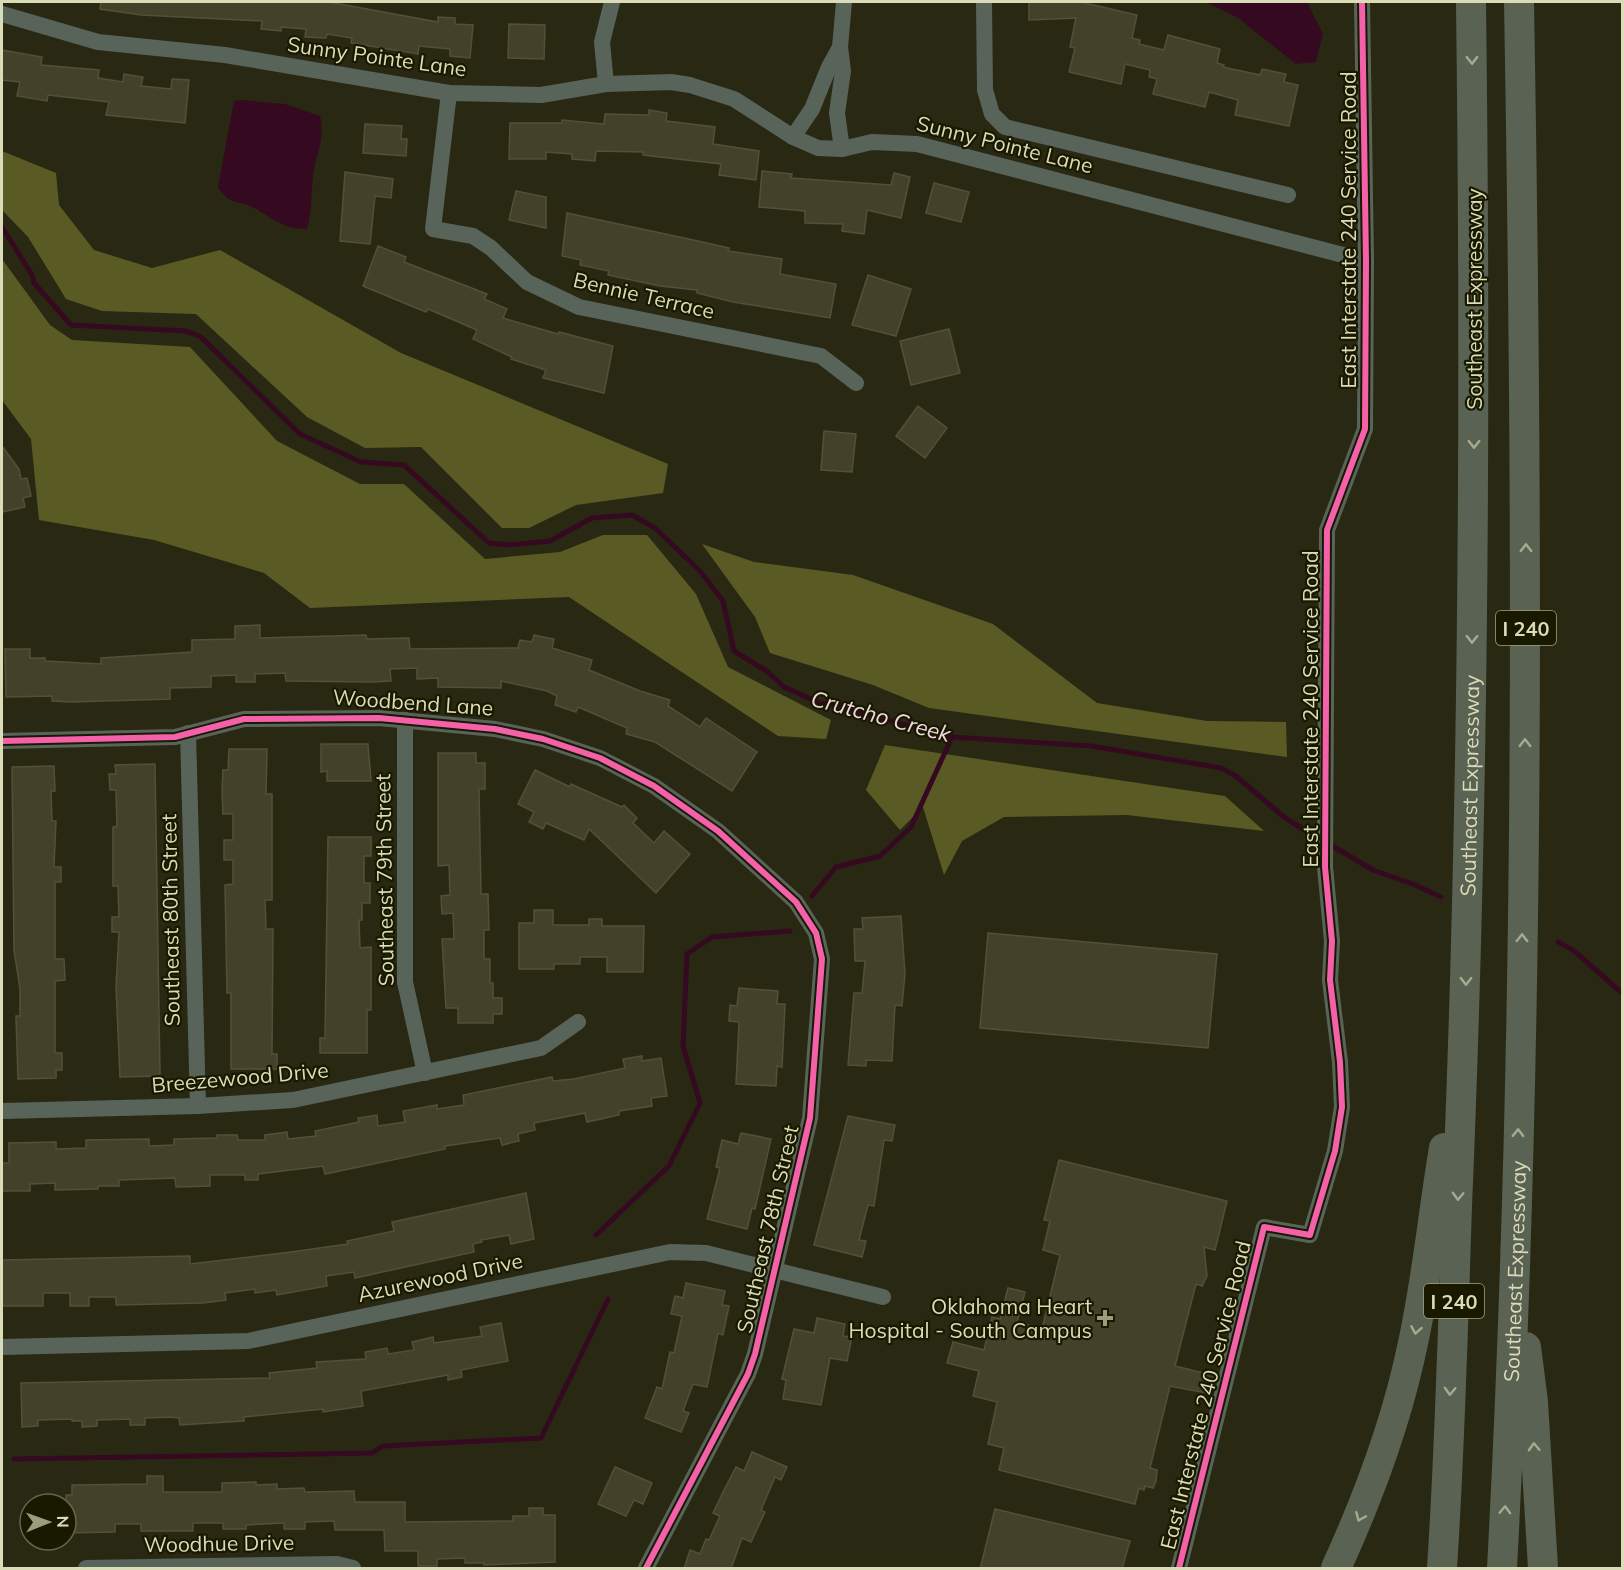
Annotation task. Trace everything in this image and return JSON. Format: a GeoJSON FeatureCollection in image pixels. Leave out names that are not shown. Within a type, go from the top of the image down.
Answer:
{"type":"FeatureCollection","features":[{"type":"Feature","properties":{"kind":"highway","name":"Southeast Expressway"},"geometry":{"type":"LineString","coordinates":[[1442,1569],[1464,1033],[1474,481],[1471,2]]}},
{"type":"Feature","properties":{"kind":"highway","name":"Southeast Expressway"},"geometry":{"type":"LineString","coordinates":[[1502,1569],[1515,1255],[1522,990],[1526,543],[1519,2]]}},
{"type":"Feature","properties":{"kind":"highway"},"geometry":{"type":"LineString","coordinates":[[1336,1569],[1362,1511],[1381,1459],[1413,1344],[1464,1033]]}},
{"type":"Feature","properties":{"kind":"highway"},"geometry":{"type":"LineString","coordinates":[[1515,1255],[1533,1402],[1543,1569]]}},
{"type":"Feature","properties":{"kind":"street"},"geometry":{"type":"LineString","coordinates":[[606,84],[602,42],[612,2]]}},
{"type":"Feature","properties":{"kind":"street"},"geometry":{"type":"LineString","coordinates":[[842,149],[838,106],[843,71],[840,47],[844,2]]}},
{"type":"Feature","properties":{"kind":"street"},"geometry":{"type":"LineString","coordinates":[[984,2],[985,90],[992,114],[1005,127],[1288,195]]}},
{"type":"Feature","properties":{"kind":"street","name":"East Interstate 240 Service Road"},"geometry":{"type":"LineString","coordinates":[[1179,1569],[1264,1227],[1310,1236],[1335,1151],[1342,1107],[1340,1062],[1330,980],[1332,941],[1325,867],[1327,530],[1365,429],[1366,261],[1362,2]]}},
{"type":"Feature","properties":{"kind":"street","name":"Sunny Pointe Lane"},"geometry":{"type":"LineString","coordinates":[[2,14],[98,42],[225,55],[449,93],[541,95],[606,84],[650,81],[690,85],[734,99],[794,137],[818,148],[842,149],[872,142],[917,144],[1366,261]]}},
{"type":"Feature","properties":{"kind":"street"},"geometry":{"type":"LineString","coordinates":[[794,137],[816,99],[840,47]]}},
{"type":"Feature","properties":{"kind":"street","name":"Bennie Terrace"},"geometry":{"type":"LineString","coordinates":[[449,93],[433,229],[473,236],[491,248],[514,273],[527,282],[579,307],[822,356],[856,384]]}},
{"type":"Feature","properties":{"kind":"street"},"geometry":{"type":"LineString","coordinates":[[816,99],[838,106]]}},
{"type":"Feature","properties":{"kind":"street","name":"Woodbend Lane"},"geometry":{"type":"LineString","coordinates":[[2,741],[154,739],[188,733],[244,718],[405,720],[515,732],[600,758],[654,786],[718,831],[778,885]]}},
{"type":"Feature","properties":{"kind":"street","name":"Southeast 79th Street"},"geometry":{"type":"LineString","coordinates":[[405,720],[405,982],[425,1073]]}},
{"type":"Feature","properties":{"kind":"street","name":"Southeast 80th Street"},"geometry":{"type":"LineString","coordinates":[[188,733],[198,1106]]}},
{"type":"Feature","properties":{"kind":"street","name":"Southeast 78th Street"},"geometry":{"type":"LineString","coordinates":[[646,1569],[748,1374],[810,1118],[822,959],[816,933],[796,902],[778,885]]}},
{"type":"Feature","properties":{"kind":"street","name":"Breezewood Drive"},"geometry":{"type":"LineString","coordinates":[[2,1111],[198,1106],[293,1100],[541,1048],[578,1022]]}},
{"type":"Feature","properties":{"kind":"street","name":"Azurewood Drive"},"geometry":{"type":"LineString","coordinates":[[2,1347],[248,1341],[670,1252],[706,1253],[883,1297]]}},
{"type":"Feature","properties":{"kind":"street","name":"Woodhue Drive"},"geometry":{"type":"LineString","coordinates":[[86,1569],[337,1564],[353,1569]]}},
{"type":"Feature","properties":{"kind":"shaded area"},"geometry":{"type":"Polygon","coordinates":[[[1206,2],[1307,2],[1323,34],[1316,62],[1296,64],[1238,18],[1206,2]]]}},
{"type":"Feature","properties":{"kind":"shaded area"},"geometry":{"type":"Polygon","coordinates":[[[234,101],[285,104],[320,116],[322,133],[314,169],[307,229],[292,228],[248,205],[230,200],[218,187],[234,101]]]}},
{"type":"Feature","properties":{"kind":"shaded area"},"geometry":{"type":"Polygon","coordinates":[[[2,151],[56,173],[59,205],[94,250],[152,268],[220,250],[401,353],[668,464],[663,493],[576,505],[529,528],[502,528],[421,447],[365,448],[307,417],[196,314],[102,311],[66,299],[28,237],[2,210],[2,151]]]}},
{"type":"Feature","properties":{"kind":"shaded area"},"geometry":{"type":"Polygon","coordinates":[[[2,259],[50,325],[72,340],[190,347],[277,441],[360,484],[404,484],[485,559],[560,552],[603,535],[647,535],[696,594],[728,667],[831,720],[826,739],[778,736],[569,597],[310,608],[264,573],[154,540],[39,520],[31,439],[2,400],[2,259]]]}},
{"type":"Feature","properties":{"kind":"shaded area"},"geometry":{"type":"Polygon","coordinates":[[[702,544],[754,562],[853,575],[993,624],[1097,703],[1207,721],[1286,722],[1287,757],[929,708],[873,685],[770,653],[755,617],[702,544]]]}},
{"type":"Feature","properties":{"kind":"shaded area"},"geometry":{"type":"Polygon","coordinates":[[[885,745],[1225,796],[1264,831],[1127,815],[1004,817],[962,841],[944,875],[923,807],[900,830],[866,790],[885,745]]]}},
{"type":"Feature","properties":{"kind":"building"},"geometry":{"type":"Polygon","coordinates":[[[101,2],[329,2],[438,22],[438,17],[455,18],[455,24],[473,25],[470,58],[450,56],[450,49],[419,46],[418,54],[351,43],[352,38],[327,34],[326,38],[305,37],[306,29],[281,27],[281,31],[261,29],[262,21],[141,15],[100,9],[101,2]]]}},
{"type":"Feature","properties":{"kind":"building"},"geometry":{"type":"Polygon","coordinates":[[[1029,2],[1081,2],[1137,15],[1132,38],[1140,40],[1139,44],[1164,50],[1168,35],[1220,49],[1217,63],[1224,65],[1223,67],[1260,75],[1262,69],[1286,74],[1284,82],[1298,85],[1289,126],[1235,115],[1238,100],[1209,92],[1205,107],[1153,94],[1157,79],[1149,77],[1150,70],[1125,64],[1121,84],[1069,72],[1075,48],[1070,47],[1076,18],[1029,20],[1029,2]]]}},
{"type":"Feature","properties":{"kind":"building"},"geometry":{"type":"Polygon","coordinates":[[[509,24],[545,25],[544,59],[508,58],[509,24]]]}},
{"type":"Feature","properties":{"kind":"building"},"geometry":{"type":"Polygon","coordinates":[[[2,50],[42,57],[41,65],[99,70],[98,78],[123,82],[124,74],[143,77],[141,86],[171,89],[172,79],[189,80],[185,123],[106,115],[109,102],[48,95],[47,101],[17,96],[20,82],[2,80],[2,50]]]}},
{"type":"Feature","properties":{"kind":"building"},"geometry":{"type":"Polygon","coordinates":[[[649,110],[667,113],[666,121],[715,127],[713,144],[759,151],[756,180],[719,175],[721,164],[643,155],[643,152],[596,151],[595,161],[572,159],[572,154],[546,152],[546,159],[509,159],[510,123],[562,123],[562,120],[604,124],[605,114],[649,115],[649,110]]]}},
{"type":"Feature","properties":{"kind":"building"},"geometry":{"type":"Polygon","coordinates":[[[365,124],[402,126],[401,139],[407,139],[406,156],[363,153],[365,124]]]}},
{"type":"Feature","properties":{"kind":"building"},"geometry":{"type":"Polygon","coordinates":[[[762,171],[792,174],[791,178],[891,185],[894,173],[910,177],[901,218],[867,210],[864,234],[842,231],[843,224],[805,223],[805,211],[759,207],[762,171]]]}},
{"type":"Feature","properties":{"kind":"building"},"geometry":{"type":"Polygon","coordinates":[[[345,172],[393,179],[391,198],[375,196],[370,244],[340,241],[345,172]]]}},
{"type":"Feature","properties":{"kind":"building"},"geometry":{"type":"Polygon","coordinates":[[[934,183],[969,192],[961,222],[926,213],[934,183]]]}},
{"type":"Feature","properties":{"kind":"building"},"geometry":{"type":"Polygon","coordinates":[[[516,191],[546,197],[546,228],[509,220],[516,191]]]}},
{"type":"Feature","properties":{"kind":"building"},"geometry":{"type":"Polygon","coordinates":[[[567,213],[729,248],[728,251],[782,259],[780,274],[836,284],[830,318],[733,302],[697,293],[697,290],[660,286],[608,275],[609,271],[580,265],[581,260],[562,256],[567,213]]]}},
{"type":"Feature","properties":{"kind":"building"},"geometry":{"type":"Polygon","coordinates":[[[378,246],[406,257],[404,262],[487,294],[484,299],[507,309],[503,318],[558,334],[559,332],[613,346],[604,393],[543,378],[546,370],[511,359],[512,357],[473,339],[477,330],[428,309],[426,312],[363,286],[378,246]]]}},
{"type":"Feature","properties":{"kind":"building"},"geometry":{"type":"Polygon","coordinates":[[[868,275],[911,289],[896,336],[852,325],[868,275]]]}},
{"type":"Feature","properties":{"kind":"building"},"geometry":{"type":"Polygon","coordinates":[[[949,329],[960,373],[911,385],[900,341],[949,329]]]}},
{"type":"Feature","properties":{"kind":"building"},"geometry":{"type":"Polygon","coordinates":[[[918,406],[947,428],[925,458],[896,436],[918,406]]]}},
{"type":"Feature","properties":{"kind":"building"},"geometry":{"type":"Polygon","coordinates":[[[824,431],[856,434],[852,472],[821,470],[824,431]]]}},
{"type":"Feature","properties":{"kind":"building"},"geometry":{"type":"Polygon","coordinates":[[[2,446],[19,469],[21,479],[27,478],[31,496],[23,498],[25,507],[2,512],[2,446]]]}},
{"type":"Feature","properties":{"kind":"building"},"geometry":{"type":"Polygon","coordinates":[[[260,625],[260,638],[366,635],[367,639],[409,638],[410,649],[518,648],[520,640],[532,642],[534,635],[554,639],[552,648],[592,660],[589,670],[640,691],[670,700],[668,706],[700,727],[706,718],[757,752],[732,791],[655,742],[626,734],[627,728],[578,707],[576,712],[555,705],[557,696],[547,691],[501,681],[501,688],[438,687],[438,678],[417,679],[417,668],[390,669],[391,681],[372,682],[286,681],[285,673],[255,674],[255,682],[236,682],[236,675],[211,676],[211,687],[170,688],[170,699],[72,702],[52,701],[52,696],[6,697],[5,649],[30,649],[30,658],[45,658],[45,661],[101,664],[101,658],[192,652],[192,640],[235,639],[235,626],[260,625]]]}},
{"type":"Feature","properties":{"kind":"building"},"geometry":{"type":"Polygon","coordinates":[[[321,744],[368,744],[371,781],[327,781],[327,771],[321,772],[321,744]]]}},
{"type":"Feature","properties":{"kind":"building"},"geometry":{"type":"Polygon","coordinates":[[[229,749],[267,749],[266,794],[272,794],[272,900],[265,900],[266,929],[273,929],[272,1054],[277,1054],[277,1069],[231,1069],[231,993],[227,993],[225,885],[233,884],[233,860],[224,860],[224,840],[233,840],[233,814],[223,814],[222,789],[223,770],[228,770],[229,749]]]}},
{"type":"Feature","properties":{"kind":"building"},"geometry":{"type":"Polygon","coordinates":[[[438,753],[476,753],[476,763],[485,763],[485,789],[479,789],[481,894],[488,894],[489,930],[484,930],[484,959],[490,959],[490,983],[493,983],[493,998],[502,998],[502,1014],[493,1014],[493,1023],[458,1023],[458,1008],[446,1008],[442,939],[454,939],[453,913],[442,914],[441,896],[450,895],[449,865],[438,866],[438,753]]]}},
{"type":"Feature","properties":{"kind":"building"},"geometry":{"type":"Polygon","coordinates":[[[155,764],[160,1076],[120,1077],[116,987],[119,932],[112,932],[112,917],[119,917],[118,886],[113,886],[113,827],[117,826],[116,790],[110,790],[109,774],[116,774],[115,765],[155,764]]]}},
{"type":"Feature","properties":{"kind":"building"},"geometry":{"type":"Polygon","coordinates":[[[54,766],[55,791],[51,791],[52,821],[56,821],[54,867],[61,867],[61,882],[55,882],[55,959],[64,959],[65,980],[55,981],[55,1053],[62,1053],[62,1070],[56,1070],[56,1078],[18,1079],[16,1016],[20,1016],[20,989],[14,950],[12,767],[54,766]]]}},
{"type":"Feature","properties":{"kind":"building"},"geometry":{"type":"Polygon","coordinates":[[[535,770],[570,787],[571,784],[622,807],[624,805],[637,818],[633,823],[654,843],[664,831],[690,854],[656,893],[589,829],[584,840],[546,823],[543,829],[529,822],[534,812],[518,804],[535,770]]]}},
{"type":"Feature","properties":{"kind":"building"},"geometry":{"type":"Polygon","coordinates":[[[328,837],[371,837],[371,856],[364,856],[364,883],[370,883],[370,903],[362,903],[362,920],[359,920],[360,948],[371,947],[371,1010],[367,1010],[367,1053],[320,1053],[320,1038],[325,1038],[328,837]]]}},
{"type":"Feature","properties":{"kind":"building"},"geometry":{"type":"Polygon","coordinates":[[[534,910],[553,910],[553,925],[589,925],[589,919],[602,919],[602,926],[644,926],[643,972],[607,972],[607,957],[580,957],[580,964],[554,964],[554,969],[519,969],[519,923],[534,923],[534,910]]]}},
{"type":"Feature","properties":{"kind":"building"},"geometry":{"type":"Polygon","coordinates":[[[901,916],[905,974],[902,1006],[895,1005],[892,1061],[866,1060],[866,1066],[848,1065],[854,993],[862,993],[865,961],[855,961],[854,929],[863,929],[862,918],[901,916]]]}},
{"type":"Feature","properties":{"kind":"building"},"geometry":{"type":"Polygon","coordinates":[[[988,933],[1217,954],[1208,1048],[980,1028],[988,933]]]}},
{"type":"Feature","properties":{"kind":"building"},"geometry":{"type":"Polygon","coordinates":[[[739,988],[778,991],[777,1004],[785,1004],[782,1067],[777,1066],[776,1086],[736,1084],[739,1022],[729,1021],[730,1005],[737,1006],[739,988]]]}},
{"type":"Feature","properties":{"kind":"building"},"geometry":{"type":"Polygon","coordinates":[[[642,1056],[642,1061],[661,1058],[667,1096],[651,1098],[652,1106],[619,1111],[619,1115],[587,1122],[585,1113],[534,1123],[535,1130],[518,1134],[519,1141],[502,1145],[500,1138],[445,1146],[445,1149],[325,1174],[323,1166],[258,1174],[258,1180],[245,1180],[245,1175],[210,1175],[210,1186],[176,1187],[175,1178],[119,1180],[119,1186],[98,1186],[98,1189],[55,1190],[55,1183],[30,1184],[30,1191],[2,1191],[2,1163],[9,1163],[9,1143],[56,1142],[56,1149],[86,1148],[86,1140],[149,1139],[149,1146],[174,1145],[174,1139],[217,1138],[217,1135],[237,1135],[238,1140],[265,1140],[265,1135],[287,1132],[288,1139],[316,1136],[315,1131],[359,1122],[358,1118],[377,1115],[378,1126],[405,1122],[403,1111],[437,1105],[437,1109],[464,1105],[463,1095],[552,1077],[553,1081],[574,1079],[625,1068],[623,1059],[642,1056]]]}},
{"type":"Feature","properties":{"kind":"building"},"geometry":{"type":"Polygon","coordinates":[[[848,1116],[895,1125],[892,1141],[884,1140],[874,1206],[868,1205],[859,1240],[866,1241],[862,1257],[814,1245],[848,1116]]]}},
{"type":"Feature","properties":{"kind":"building"},"geometry":{"type":"Polygon","coordinates":[[[741,1133],[771,1139],[755,1209],[752,1208],[747,1229],[707,1219],[720,1168],[716,1167],[722,1140],[738,1144],[741,1133]]]}},
{"type":"Feature","properties":{"kind":"building"},"geometry":{"type":"Polygon","coordinates":[[[1059,1160],[1227,1201],[1215,1250],[1204,1247],[1207,1276],[1202,1286],[1196,1284],[1175,1366],[1216,1376],[1211,1394],[1170,1386],[1150,1468],[1157,1470],[1156,1481],[1153,1488],[1145,1486],[1144,1490],[1139,1488],[1135,1504],[999,1470],[1004,1448],[988,1444],[997,1402],[973,1396],[979,1371],[947,1363],[953,1342],[984,1350],[992,1317],[1000,1319],[1008,1288],[1025,1292],[1017,1322],[1042,1329],[1060,1255],[1043,1250],[1050,1221],[1044,1220],[1059,1160]]]}},
{"type":"Feature","properties":{"kind":"building"},"geometry":{"type":"Polygon","coordinates":[[[526,1193],[534,1239],[511,1244],[509,1235],[481,1240],[482,1242],[473,1244],[474,1252],[355,1278],[354,1272],[326,1276],[327,1286],[277,1295],[276,1290],[255,1293],[255,1289],[225,1293],[226,1300],[203,1303],[116,1305],[116,1297],[89,1297],[89,1306],[70,1306],[70,1293],[43,1293],[43,1306],[2,1306],[2,1260],[190,1256],[190,1264],[291,1252],[348,1244],[347,1241],[394,1231],[392,1222],[526,1193]]]}},
{"type":"Feature","properties":{"kind":"building"},"geometry":{"type":"Polygon","coordinates":[[[686,1283],[725,1291],[722,1305],[729,1306],[723,1335],[718,1333],[707,1387],[693,1384],[683,1411],[689,1413],[681,1432],[645,1418],[657,1387],[662,1389],[670,1352],[674,1353],[682,1316],[671,1314],[675,1296],[683,1298],[686,1283]]]}},
{"type":"Feature","properties":{"kind":"building"},"geometry":{"type":"Polygon","coordinates":[[[817,1318],[845,1324],[843,1336],[852,1337],[847,1361],[830,1358],[821,1405],[783,1399],[786,1380],[782,1379],[794,1329],[814,1333],[817,1318]]]}},
{"type":"Feature","properties":{"kind":"building"},"geometry":{"type":"Polygon","coordinates":[[[501,1323],[508,1361],[461,1370],[462,1377],[448,1380],[448,1375],[361,1391],[363,1406],[323,1412],[323,1409],[244,1417],[244,1421],[180,1425],[179,1418],[171,1417],[145,1418],[145,1425],[130,1425],[130,1419],[97,1420],[97,1426],[82,1427],[82,1421],[72,1421],[72,1419],[38,1420],[38,1426],[22,1427],[21,1383],[270,1378],[269,1373],[317,1368],[316,1362],[366,1359],[365,1352],[387,1348],[388,1354],[414,1350],[412,1342],[433,1337],[434,1343],[482,1336],[480,1327],[501,1323]]]}},
{"type":"Feature","properties":{"kind":"building"},"geometry":{"type":"Polygon","coordinates":[[[752,1452],[787,1467],[781,1480],[775,1477],[761,1510],[765,1512],[751,1542],[742,1538],[731,1569],[684,1569],[690,1550],[700,1554],[706,1539],[709,1540],[720,1516],[713,1513],[723,1492],[736,1467],[744,1471],[752,1452]]]}},
{"type":"Feature","properties":{"kind":"building"},"geometry":{"type":"Polygon","coordinates":[[[615,1467],[652,1483],[643,1504],[634,1500],[626,1516],[598,1504],[615,1467]]]}},
{"type":"Feature","properties":{"kind":"building"},"geometry":{"type":"Polygon","coordinates":[[[147,1476],[163,1476],[163,1492],[222,1492],[222,1483],[256,1482],[256,1485],[277,1484],[277,1489],[304,1488],[305,1492],[354,1491],[355,1502],[405,1502],[405,1522],[513,1521],[513,1516],[529,1516],[529,1508],[543,1508],[543,1515],[555,1515],[555,1562],[484,1565],[484,1563],[465,1563],[465,1558],[437,1559],[437,1566],[418,1566],[418,1551],[385,1551],[384,1530],[335,1530],[334,1521],[305,1522],[305,1529],[284,1529],[284,1523],[246,1525],[246,1529],[223,1529],[223,1523],[193,1523],[193,1531],[141,1531],[141,1524],[115,1524],[115,1532],[78,1533],[78,1492],[72,1492],[72,1485],[147,1484],[147,1476]]]}},
{"type":"Feature","properties":{"kind":"building"},"geometry":{"type":"Polygon","coordinates":[[[995,1509],[1130,1541],[1122,1569],[980,1569],[995,1509]]]}},
{"type":"Feature","properties":{"kind":"waterway","name":"Crutcho Creek"},"geometry":{"type":"LineString","coordinates":[[2,227],[32,275],[34,283],[71,325],[186,331],[201,337],[300,434],[361,462],[404,465],[489,543],[509,545],[550,541],[592,518],[632,515],[655,528],[700,571],[723,601],[734,651],[768,672],[784,687],[820,703],[854,707],[861,713],[952,737],[1091,746],[1221,768],[1236,776],[1285,818],[1321,840]]}},
{"type":"Feature","properties":{"kind":"waterway"},"geometry":{"type":"LineString","coordinates":[[812,896],[836,867],[880,856],[911,827],[952,737]]}},
{"type":"Feature","properties":{"kind":"waterway","name":"Crutcho Creek"},"geometry":{"type":"LineString","coordinates":[[1329,844],[1375,871],[1413,884],[1441,897]]}},
{"type":"Feature","properties":{"kind":"waterway"},"geometry":{"type":"LineString","coordinates":[[596,1235],[669,1166],[700,1103],[683,1046],[687,954],[712,937],[790,931]]}},
{"type":"Feature","properties":{"kind":"waterway","name":"Crutcho Creek"},"geometry":{"type":"LineString","coordinates":[[1558,942],[1573,950],[1622,993]]}},
{"type":"Feature","properties":{"kind":"waterway"},"geometry":{"type":"LineString","coordinates":[[14,1459],[372,1453],[383,1446],[541,1438],[608,1299]]}},
{"type":"Feature","properties":{"kind":"cycle path"},"geometry":{"type":"LineString","coordinates":[[1179,1568],[1264,1227],[1310,1235],[1335,1151],[1342,1107],[1340,1062],[1330,980],[1332,941],[1325,867],[1327,530],[1365,429],[1366,261],[1362,2]]}},
{"type":"Feature","properties":{"kind":"cycle path"},"geometry":{"type":"LineString","coordinates":[[2,741],[175,737],[244,719],[379,718],[495,729],[543,739],[600,758],[654,786],[718,831],[796,902],[816,933],[822,959],[810,1118],[755,1354],[748,1374],[646,1568]]}},
{"type":"Feature","properties":{"kind":"place","name":"Oklahoma Heart Hospital - South Campus"},"geometry":{"type":"Point","coordinates":[1105,1318]}}]}
